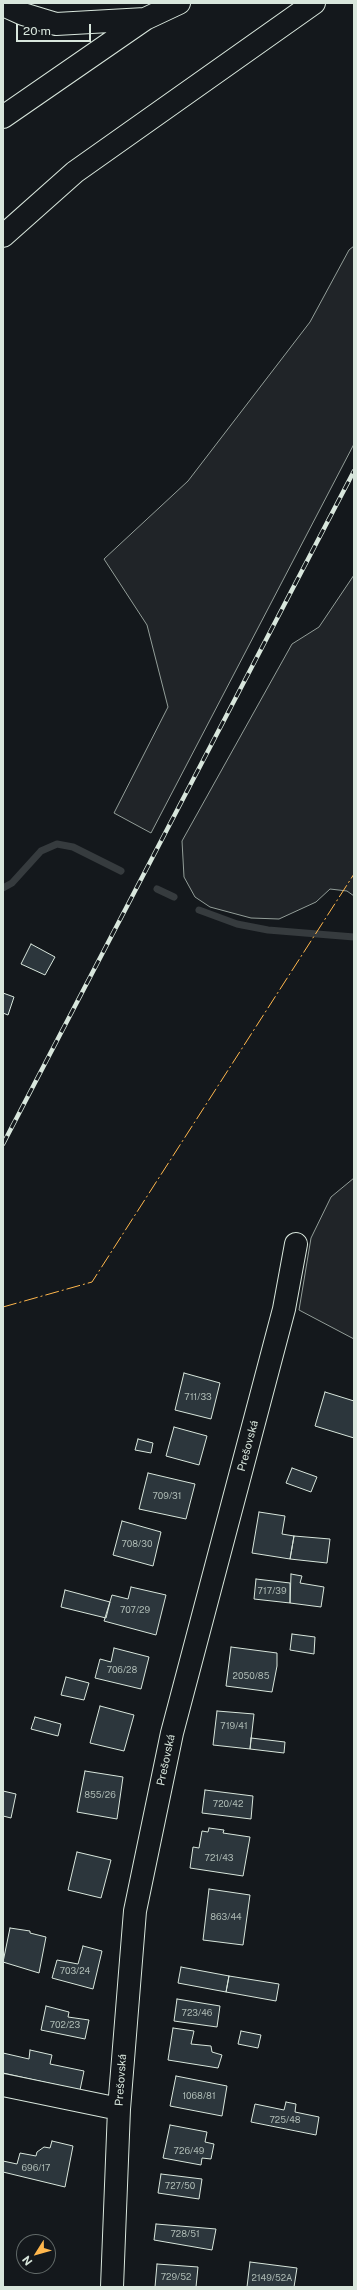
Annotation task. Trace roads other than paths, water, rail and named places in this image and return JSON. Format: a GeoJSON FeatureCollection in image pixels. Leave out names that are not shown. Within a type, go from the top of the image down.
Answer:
{"type":"FeatureCollection","features":[{"type":"Feature","properties":{"kind":"main road"},"geometry":{"type":"LineString","coordinates":[[3,117],[145,19],[179,3]]}},
{"type":"Feature","properties":{"kind":"main road"},"geometry":{"type":"LineString","coordinates":[[3,5],[22,14],[56,24],[145,19]]}},
{"type":"Feature","properties":{"kind":"main road"},"geometry":{"type":"LineString","coordinates":[[3,236],[75,172],[311,5]]}},
{"type":"Feature","properties":{"kind":"main road"},"geometry":{"type":"LineString","coordinates":[[3,254],[75,172]]}},
{"type":"Feature","properties":{"kind":"main road","name":"Prešovská"},"geometry":{"type":"LineString","coordinates":[[112,2287],[119,2109],[135,1911],[172,1733],[284,1308],[296,1244]]}},
{"type":"Feature","properties":{"kind":"main road"},"geometry":{"type":"LineString","coordinates":[[3,2085],[119,2109]]}},
{"type":"Feature","properties":{"kind":"waterway"},"geometry":{"type":"LineString","coordinates":[[3,888],[12,883],[41,851],[57,844],[73,847],[121,871]]}},
{"type":"Feature","properties":{"kind":"waterway"},"geometry":{"type":"LineString","coordinates":[[157,889],[174,897]]}},
{"type":"Feature","properties":{"kind":"waterway"},"geometry":{"type":"LineString","coordinates":[[199,910],[237,924],[268,930],[354,937]]}},
{"type":"Feature","properties":{"kind":"railway"},"geometry":{"type":"LineString","coordinates":[[3,1144],[354,471]]}}]}
